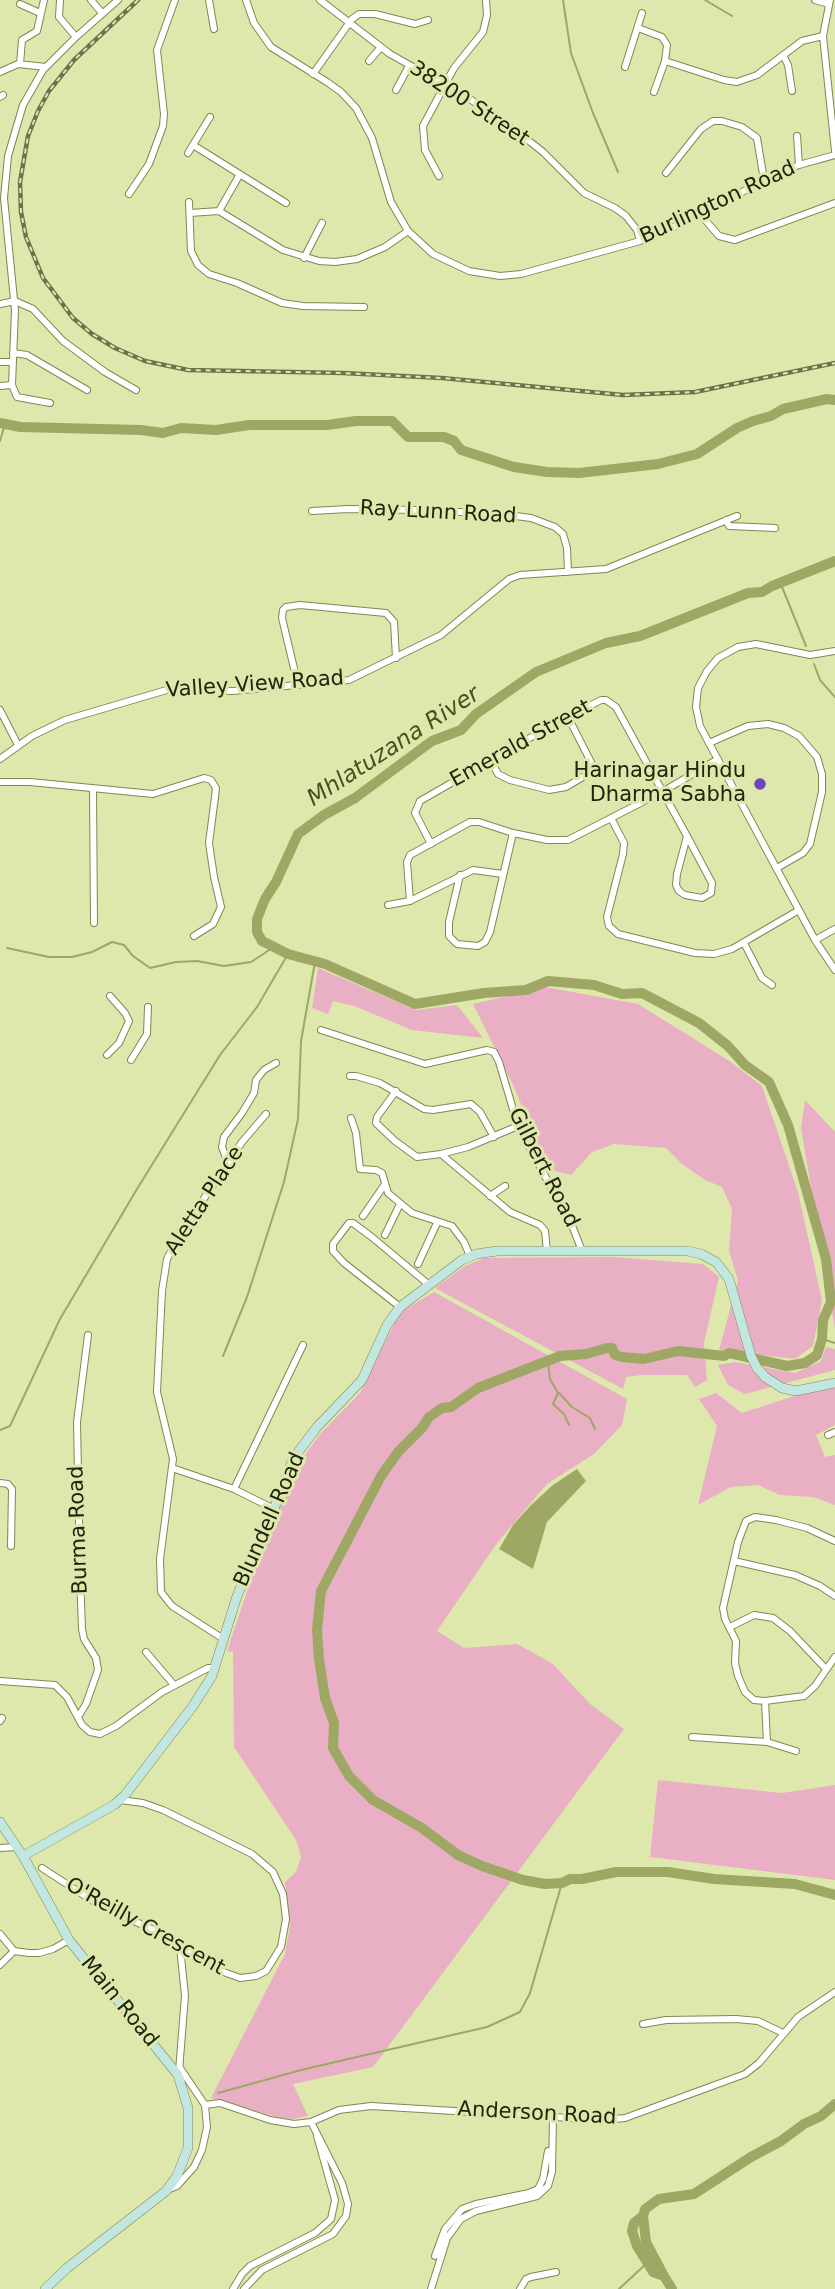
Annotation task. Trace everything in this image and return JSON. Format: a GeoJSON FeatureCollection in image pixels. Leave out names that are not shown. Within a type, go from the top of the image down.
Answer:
{"type":"FeatureCollection","features":[{"type":"Feature","properties":{"kind":"street"},"geometry":{"type":"LineString","coordinates":[[20,64],[22,40],[37,31],[44,0]]}},
{"type":"Feature","properties":{"kind":"street"},"geometry":{"type":"LineString","coordinates":[[60,0],[58,15],[76,37]]}},
{"type":"Feature","properties":{"kind":"street"},"geometry":{"type":"LineString","coordinates":[[91,0],[102,13]]}},
{"type":"Feature","properties":{"kind":"street"},"geometry":{"type":"LineString","coordinates":[[50,403],[17,397],[12,385],[15,301],[2,185],[11,141],[28,94],[46,67],[118,0]]}},
{"type":"Feature","properties":{"kind":"street"},"geometry":{"type":"LineString","coordinates":[[129,194],[149,164],[162,133],[164,114],[157,50],[175,0]]}},
{"type":"Feature","properties":{"kind":"street"},"geometry":{"type":"LineString","coordinates":[[209,0],[214,29]]}},
{"type":"Feature","properties":{"kind":"street","name":"Burlington Road"},"geometry":{"type":"LineString","coordinates":[[246,0],[262,38],[281,55],[341,92],[366,124],[386,191],[397,216],[408,231],[445,261],[469,271],[500,275],[521,274],[640,241],[700,214],[764,180],[835,153]]}},
{"type":"Feature","properties":{"kind":"street","name":"38200 Street"},"geometry":{"type":"LineString","coordinates":[[320,0],[409,66],[485,109],[524,137],[584,193],[621,212],[637,230],[640,241]]}},
{"type":"Feature","properties":{"kind":"street"},"geometry":{"type":"LineString","coordinates":[[439,176],[425,150],[425,120],[454,68],[483,32],[486,0]]}},
{"type":"Feature","properties":{"kind":"street"},"geometry":{"type":"LineString","coordinates":[[815,0],[830,2],[823,36],[835,153]]}},
{"type":"Feature","properties":{"kind":"street"},"geometry":{"type":"LineString","coordinates":[[20,4],[40,13]]}},
{"type":"Feature","properties":{"kind":"street"},"geometry":{"type":"LineString","coordinates":[[313,74],[349,22],[359,14],[369,13],[410,23],[428,20]]}},
{"type":"Feature","properties":{"kind":"street"},"geometry":{"type":"LineString","coordinates":[[625,67],[642,13]]}},
{"type":"Feature","properties":{"kind":"street"},"geometry":{"type":"LineString","coordinates":[[638,28],[662,37],[667,45],[665,61],[654,92]]}},
{"type":"Feature","properties":{"kind":"street"},"geometry":{"type":"LineString","coordinates":[[665,61],[737,82],[757,75],[802,41],[823,36]]}},
{"type":"Feature","properties":{"kind":"street"},"geometry":{"type":"LineString","coordinates":[[369,61],[381,47]]}},
{"type":"Feature","properties":{"kind":"street"},"geometry":{"type":"LineString","coordinates":[[783,55],[788,65],[792,91]]}},
{"type":"Feature","properties":{"kind":"street"},"geometry":{"type":"LineString","coordinates":[[0,72],[20,64],[46,67]]}},
{"type":"Feature","properties":{"kind":"street"},"geometry":{"type":"LineString","coordinates":[[396,90],[409,66]]}},
{"type":"Feature","properties":{"kind":"street"},"geometry":{"type":"LineString","coordinates":[[188,153],[210,117]]}},
{"type":"Feature","properties":{"kind":"street"},"geometry":{"type":"LineString","coordinates":[[666,173],[701,129],[713,121],[722,121],[742,127],[754,135],[759,145],[764,180]]}},
{"type":"Feature","properties":{"kind":"street"},"geometry":{"type":"LineString","coordinates":[[797,136],[799,165]]}},
{"type":"Feature","properties":{"kind":"street"},"geometry":{"type":"LineString","coordinates":[[193,145],[286,203]]}},
{"type":"Feature","properties":{"kind":"street"},"geometry":{"type":"LineString","coordinates":[[219,211],[240,174]]}},
{"type":"Feature","properties":{"kind":"street"},"geometry":{"type":"LineString","coordinates":[[189,202],[191,251],[198,265],[209,274],[282,303],[364,307]]}},
{"type":"Feature","properties":{"kind":"street"},"geometry":{"type":"LineString","coordinates":[[700,214],[719,236],[735,240],[835,203]]}},
{"type":"Feature","properties":{"kind":"street"},"geometry":{"type":"LineString","coordinates":[[190,213],[219,211],[274,245],[304,258],[335,262],[357,259],[385,247],[408,231]]}},
{"type":"Feature","properties":{"kind":"street"},"geometry":{"type":"LineString","coordinates":[[304,258],[322,223]]}},
{"type":"Feature","properties":{"kind":"street"},"geometry":{"type":"LineString","coordinates":[[0,304],[15,301],[37,312],[55,334],[81,355],[119,382],[136,390]]}},
{"type":"Feature","properties":{"kind":"street"},"geometry":{"type":"LineString","coordinates":[[13,353],[27,355],[87,390]]}},
{"type":"Feature","properties":{"kind":"street"},"geometry":{"type":"LineString","coordinates":[[0,362],[13,362]]}},
{"type":"Feature","properties":{"kind":"street"},"geometry":{"type":"LineString","coordinates":[[0,386],[12,385]]}},
{"type":"Feature","properties":{"kind":"street","name":"Ray Lunn Road"},"geometry":{"type":"LineString","coordinates":[[312,510],[408,510],[500,514],[531,519],[555,527],[563,534],[567,548],[568,572]]}},
{"type":"Feature","properties":{"kind":"street","name":"Valley View Road"},"geometry":{"type":"LineString","coordinates":[[0,759],[47,727],[170,689],[233,691],[349,680],[441,635],[509,579],[520,575],[606,569],[737,516]]}},
{"type":"Feature","properties":{"kind":"street"},"geometry":{"type":"LineString","coordinates":[[726,520],[729,526],[775,528]]}},
{"type":"Feature","properties":{"kind":"street"},"geometry":{"type":"LineString","coordinates":[[298,685],[282,618],[286,607],[300,605],[386,613],[394,622],[396,658]]}},
{"type":"Feature","properties":{"kind":"street"},"geometry":{"type":"LineString","coordinates":[[835,651],[810,654],[756,644],[738,648],[718,658],[703,678],[697,699],[698,717],[709,743],[815,940],[835,970]]}},
{"type":"Feature","properties":{"kind":"street","name":"Emerald Street"},"geometry":{"type":"LineString","coordinates":[[431,844],[416,818],[417,805],[430,794],[601,700],[614,704],[687,836],[713,886],[711,893],[702,898],[685,895],[676,885],[687,836]]}},
{"type":"Feature","properties":{"kind":"street"},"geometry":{"type":"LineString","coordinates":[[0,710],[19,745]]}},
{"type":"Feature","properties":{"kind":"street"},"geometry":{"type":"LineString","coordinates":[[491,761],[498,774],[510,780],[549,790],[566,787],[586,775],[593,766],[568,717]]}},
{"type":"Feature","properties":{"kind":"street"},"geometry":{"type":"LineString","coordinates":[[709,743],[748,726],[768,724],[785,728],[799,736],[817,757],[822,774],[822,792],[810,844],[803,853],[777,868]]}},
{"type":"Feature","properties":{"kind":"street"},"geometry":{"type":"LineString","coordinates":[[410,901],[407,885],[409,858],[414,852],[473,821],[547,840],[568,840],[662,792],[718,759]]}},
{"type":"Feature","properties":{"kind":"street"},"geometry":{"type":"LineString","coordinates":[[0,782],[30,782],[153,794],[204,778],[211,780],[216,788],[209,843],[221,907],[213,924],[194,936]]}},
{"type":"Feature","properties":{"kind":"street"},"geometry":{"type":"LineString","coordinates":[[93,789],[91,809],[94,923]]}},
{"type":"Feature","properties":{"kind":"street"},"geometry":{"type":"LineString","coordinates":[[611,818],[621,835],[624,848],[607,917],[612,930],[625,936],[706,954],[723,952],[744,943],[799,910]]}},
{"type":"Feature","properties":{"kind":"street"},"geometry":{"type":"LineString","coordinates":[[460,875],[449,922],[449,936],[457,944],[478,946],[485,942],[490,932],[513,833]]}},
{"type":"Feature","properties":{"kind":"street"},"geometry":{"type":"LineString","coordinates":[[388,905],[410,901],[460,875],[477,870],[503,874]]}},
{"type":"Feature","properties":{"kind":"street"},"geometry":{"type":"LineString","coordinates":[[815,940],[835,929]]}},
{"type":"Feature","properties":{"kind":"street"},"geometry":{"type":"LineString","coordinates":[[744,943],[762,978],[772,985]]}},
{"type":"Feature","properties":{"kind":"street"},"geometry":{"type":"LineString","coordinates":[[107,1055],[119,1043],[129,1021],[110,996]]}},
{"type":"Feature","properties":{"kind":"street"},"geometry":{"type":"LineString","coordinates":[[131,1060],[147,1034],[148,1007]]}},
{"type":"Feature","properties":{"kind":"street","name":"Gilbert Road"},"geometry":{"type":"LineString","coordinates":[[321,1030],[425,1064],[439,1063],[487,1050],[494,1052],[498,1057],[518,1126],[573,1228],[582,1251]]}},
{"type":"Feature","properties":{"kind":"street"},"geometry":{"type":"LineString","coordinates":[[228,1163],[222,1147],[224,1136],[242,1114],[254,1093],[256,1080],[264,1070],[276,1063]]}},
{"type":"Feature","properties":{"kind":"street"},"geometry":{"type":"LineString","coordinates":[[350,1076],[367,1078],[429,1110],[471,1104],[480,1112],[494,1137]]}},
{"type":"Feature","properties":{"kind":"street"},"geometry":{"type":"LineString","coordinates":[[396,1091],[377,1117],[377,1125],[412,1155],[421,1157],[441,1154],[494,1137],[518,1126]]}},
{"type":"Feature","properties":{"kind":"street","name":"Aletta Place"},"geometry":{"type":"LineString","coordinates":[[222,1638],[172,1606],[161,1592],[160,1559],[172,1468],[172,1450],[158,1401],[156,1376],[164,1268],[180,1234],[228,1163],[266,1114]]}},
{"type":"Feature","properties":{"kind":"street"},"geometry":{"type":"LineString","coordinates":[[351,1118],[356,1133],[359,1167],[380,1171],[385,1178],[388,1193],[412,1213],[452,1226],[470,1256]]}},
{"type":"Feature","properties":{"kind":"street"},"geometry":{"type":"LineString","coordinates":[[441,1154],[517,1216],[540,1225],[545,1231],[547,1251]]}},
{"type":"Feature","properties":{"kind":"street"},"geometry":{"type":"LineString","coordinates":[[363,1216],[385,1184]]}},
{"type":"Feature","properties":{"kind":"street"},"geometry":{"type":"LineString","coordinates":[[490,1196],[505,1186]]}},
{"type":"Feature","properties":{"kind":"street"},"geometry":{"type":"LineString","coordinates":[[385,1236],[400,1203]]}},
{"type":"Feature","properties":{"kind":"street"},"geometry":{"type":"LineString","coordinates":[[400,1307],[344,1263],[333,1251],[333,1244],[349,1223],[353,1223],[373,1238],[428,1284]]}},
{"type":"Feature","properties":{"kind":"street"},"geometry":{"type":"LineString","coordinates":[[418,1264],[437,1223]]}},
{"type":"Feature","properties":{"kind":"street","name":"Blundell Road"},"geometry":{"type":"LineString","coordinates":[[23,1856],[108,1810],[120,1800],[193,1706],[208,1684],[237,1596],[293,1459],[317,1427],[362,1380],[387,1325],[400,1307],[428,1284],[470,1256],[497,1251],[688,1251],[701,1254],[716,1262],[732,1284],[757,1368],[774,1384],[796,1391],[835,1383]]}},
{"type":"Feature","properties":{"kind":"street","name":"Burma Road"},"geometry":{"type":"LineString","coordinates":[[78,1717],[86,1704],[98,1670],[96,1658],[83,1635],[80,1573],[77,1422],[88,1335]]}},
{"type":"Feature","properties":{"kind":"street"},"geometry":{"type":"LineString","coordinates":[[234,1489],[303,1345]]}},
{"type":"Feature","properties":{"kind":"street"},"geometry":{"type":"LineString","coordinates":[[172,1468],[234,1489],[274,1509]]}},
{"type":"Feature","properties":{"kind":"street"},"geometry":{"type":"LineString","coordinates":[[0,1483],[8,1483],[12,1489],[11,1546]]}},
{"type":"Feature","properties":{"kind":"street"},"geometry":{"type":"LineString","coordinates":[[835,1541],[807,1528],[755,1517],[746,1521],[723,1608],[736,1642],[735,1663],[740,1681],[749,1697],[765,1701],[804,1696],[811,1691],[835,1657]]}},
{"type":"Feature","properties":{"kind":"street"},"geometry":{"type":"LineString","coordinates":[[734,1561],[796,1575],[835,1596]]}},
{"type":"Feature","properties":{"kind":"street"},"geometry":{"type":"LineString","coordinates":[[730,1627],[754,1615],[772,1618],[781,1623],[826,1669]]}},
{"type":"Feature","properties":{"kind":"street"},"geometry":{"type":"LineString","coordinates":[[146,1652],[174,1685]]}},
{"type":"Feature","properties":{"kind":"street"},"geometry":{"type":"LineString","coordinates":[[0,1681],[55,1685],[67,1696],[90,1732],[104,1733],[174,1685],[208,1668],[214,1668]]}},
{"type":"Feature","properties":{"kind":"street"},"geometry":{"type":"LineString","coordinates":[[765,1701],[767,1742]]}},
{"type":"Feature","properties":{"kind":"street"},"geometry":{"type":"LineString","coordinates":[[692,1737],[767,1742],[796,1751]]}},
{"type":"Feature","properties":{"kind":"street","name":"O'Reilly Crescent"},"geometry":{"type":"LineString","coordinates":[[43,1867],[106,1908],[158,1932],[231,1976],[248,1978],[266,1971],[278,1955],[285,1931],[286,1909],[279,1881],[263,1862],[157,1808],[120,1800]]}},
{"type":"Feature","properties":{"kind":"street","name":"Main Road"},"geometry":{"type":"LineString","coordinates":[[0,1822],[23,1856],[69,1940],[179,2071],[192,2082],[205,2105],[207,2127],[202,2150],[186,2178],[177,2186],[166,2190]]}},
{"type":"Feature","properties":{"kind":"street"},"geometry":{"type":"LineString","coordinates":[[0,1848],[17,1847]]}},
{"type":"Feature","properties":{"kind":"street"},"geometry":{"type":"LineString","coordinates":[[0,1934],[14,1951],[39,1953],[69,1940]]}},
{"type":"Feature","properties":{"kind":"street"},"geometry":{"type":"LineString","coordinates":[[179,2071],[185,1996],[180,1947]]}},
{"type":"Feature","properties":{"kind":"street"},"geometry":{"type":"LineString","coordinates":[[0,1965],[14,1951]]}},
{"type":"Feature","properties":{"kind":"street","name":"Anderson Road"},"geometry":{"type":"LineString","coordinates":[[205,2105],[219,2103],[285,2124],[311,2122],[339,2110],[362,2106],[615,2120],[643,2113],[745,2074],[759,2063],[798,2017],[835,1992]]}},
{"type":"Feature","properties":{"kind":"street"},"geometry":{"type":"LineString","coordinates":[[643,2024],[666,2020],[736,2018],[758,2021],[783,2033]]}},
{"type":"Feature","properties":{"kind":"street","name":"Main Road"},"geometry":{"type":"LineString","coordinates":[[45,2289],[67,2268],[166,2190],[177,2176],[189,2135],[188,2108],[179,2071]]}},
{"type":"Feature","properties":{"kind":"street"},"geometry":{"type":"LineString","coordinates":[[430,2289],[440,2241],[453,2217],[469,2206],[538,2189],[550,2147],[553,2116]]}},
{"type":"Feature","properties":{"kind":"street"},"geometry":{"type":"LineString","coordinates":[[244,2289],[262,2270],[333,2234],[343,2221],[347,2211],[346,2196],[334,2163],[311,2122]]}},
{"type":"Feature","properties":{"kind":"street"},"geometry":{"type":"LineString","coordinates":[[233,2289],[250,2266],[315,2233],[331,2219],[335,2200],[317,2130]]}},
{"type":"Feature","properties":{"kind":"street"},"geometry":{"type":"LineString","coordinates":[[520,2289],[526,2279],[556,2272]]}},
{"type":"Feature","properties":{"kind":"shaded area"},"geometry":{"type":"Polygon","coordinates":[[[318,968],[416,1010],[457,1005],[483,1038],[412,1030],[354,1006],[333,1001],[328,1014],[312,1008],[318,968]]]}},
{"type":"Feature","properties":{"kind":"shaded area"},"geometry":{"type":"Polygon","coordinates":[[[545,987],[638,1004],[731,1062],[762,1086],[798,1192],[822,1300],[813,1346],[795,1359],[719,1350],[738,1280],[729,1251],[732,1209],[722,1187],[705,1180],[682,1164],[666,1148],[614,1144],[592,1152],[571,1175],[548,1169],[514,1087],[473,1004],[545,987]]]}},
{"type":"Feature","properties":{"kind":"shaded area"},"geometry":{"type":"Polygon","coordinates":[[[805,1100],[835,1132],[835,1329],[801,1128],[805,1100]]]}},
{"type":"Feature","properties":{"kind":"shaded area"},"geometry":{"type":"Polygon","coordinates":[[[613,1257],[703,1264],[719,1277],[704,1343],[707,1380],[695,1387],[687,1375],[642,1375],[626,1377],[623,1389],[435,1288],[465,1266],[484,1258],[613,1257]]]}},
{"type":"Feature","properties":{"kind":"shaded area"},"geometry":{"type":"Polygon","coordinates":[[[434,1292],[627,1399],[622,1425],[594,1454],[547,1484],[497,1543],[437,1631],[464,1648],[517,1644],[553,1664],[590,1704],[624,1729],[373,2067],[293,2084],[308,2116],[280,2118],[211,2098],[285,1954],[290,1926],[285,1882],[296,1872],[301,1857],[296,1840],[234,1747],[233,1652],[227,1651],[251,1579],[294,1470],[320,1434],[360,1393],[397,1318],[404,1310],[434,1292]]]}},
{"type":"Feature","properties":{"kind":"shaded area"},"geometry":{"type":"Polygon","coordinates":[[[826,1347],[835,1349],[835,1370],[745,1394],[728,1385],[718,1365],[735,1362],[795,1373],[821,1361],[826,1347]]]}},
{"type":"Feature","properties":{"kind":"shaded area"},"geometry":{"type":"Polygon","coordinates":[[[835,1386],[835,1425],[816,1435],[825,1457],[835,1455],[835,1505],[813,1497],[780,1495],[758,1485],[731,1487],[698,1505],[717,1426],[699,1399],[716,1393],[742,1413],[835,1386]]]}},
{"type":"Feature","properties":{"kind":"shaded area"},"geometry":{"type":"Polygon","coordinates":[[[577,1469],[586,1481],[547,1522],[533,1569],[499,1549],[513,1525],[531,1505],[553,1485],[577,1469]]]}},
{"type":"Feature","properties":{"kind":"shaded area"},"geometry":{"type":"Polygon","coordinates":[[[658,1780],[782,1793],[835,1785],[835,1880],[650,1857],[658,1780]]]}},
{"type":"Feature","properties":{"kind":"waterway"},"geometry":{"type":"LineString","coordinates":[[563,0],[571,53],[618,172]]}},
{"type":"Feature","properties":{"kind":"waterway"},"geometry":{"type":"LineString","coordinates":[[705,0],[732,16]]}},
{"type":"Feature","properties":{"kind":"waterway","name":"Mhlatuzana River"},"geometry":{"type":"LineString","coordinates":[[0,423],[20,427],[163,433],[181,428],[216,430],[249,425],[327,425],[356,421],[392,421],[408,437],[444,437],[454,441],[461,450],[514,467],[579,473],[658,464],[697,454],[737,428],[783,409],[827,399],[835,400]]}},
{"type":"Feature","properties":{"kind":"waterway"},"geometry":{"type":"LineString","coordinates":[[0,441],[5,424]]}},
{"type":"Feature","properties":{"kind":"waterway","name":"Mhlatuzana River"},"geometry":{"type":"LineString","coordinates":[[835,561],[762,592],[748,593],[640,636],[606,643],[536,672],[476,714],[461,730],[432,741],[355,798],[324,815],[298,834],[257,919],[257,932],[262,941],[288,954],[325,964],[415,1004],[484,993],[526,990],[548,981],[594,985],[622,994],[642,993],[699,1023],[728,1046],[745,1065],[769,1082],[788,1125],[826,1259],[831,1302],[823,1320],[822,1339],[817,1355],[805,1363],[787,1366],[729,1353],[724,1356],[678,1351],[644,1359],[615,1355],[612,1348],[607,1348],[586,1354],[560,1356],[478,1388],[451,1407],[442,1408],[429,1417],[381,1476],[321,1591],[317,1630],[319,1659],[325,1698],[334,1723],[333,1748],[349,1776],[373,1800],[422,1828],[458,1855],[523,1880],[545,1884],[616,1872],[668,1872],[714,1879],[795,1884],[835,1895]]}},
{"type":"Feature","properties":{"kind":"waterway"},"geometry":{"type":"LineString","coordinates":[[780,582],[806,646]]}},
{"type":"Feature","properties":{"kind":"waterway"},"geometry":{"type":"LineString","coordinates":[[814,664],[820,680],[835,697]]}},
{"type":"Feature","properties":{"kind":"waterway"},"geometry":{"type":"LineString","coordinates":[[7,948],[49,957],[72,957],[92,952],[112,942],[124,945],[133,956],[150,968],[176,962],[197,961],[224,966],[251,962],[274,947]]}},
{"type":"Feature","properties":{"kind":"waterway"},"geometry":{"type":"LineString","coordinates":[[0,1430],[10,1426],[60,1319],[137,1189],[220,1055],[257,1007],[288,954]]}},
{"type":"Feature","properties":{"kind":"waterway"},"geometry":{"type":"LineString","coordinates":[[223,1356],[247,1297],[284,1182],[298,1119],[301,1041],[315,962]]}},
{"type":"Feature","properties":{"kind":"waterway"},"geometry":{"type":"LineString","coordinates":[[822,1339],[835,1343]]}},
{"type":"Feature","properties":{"kind":"waterway"},"geometry":{"type":"LineString","coordinates":[[548,1362],[550,1379],[558,1393],[553,1404],[564,1414],[569,1425]]}},
{"type":"Feature","properties":{"kind":"waterway"},"geometry":{"type":"LineString","coordinates":[[559,1393],[572,1407],[590,1418],[595,1429]]}},
{"type":"Feature","properties":{"kind":"waterway"},"geometry":{"type":"LineString","coordinates":[[218,2093],[305,2069],[487,2027],[520,2012],[530,1993],[562,1883]]}},
{"type":"Feature","properties":{"kind":"waterway","name":"Mhlatuzana River"},"geometry":{"type":"LineString","coordinates":[[672,2289],[664,2276],[653,2272],[637,2246],[632,2231],[634,2223],[643,2216],[645,2209],[659,2199],[694,2194],[821,2116],[835,2104]]}},
{"type":"Feature","properties":{"kind":"waterway","name":"Mhlatuzana River"},"geometry":{"type":"LineString","coordinates":[[643,2216],[646,2242],[664,2276]]}},
{"type":"Feature","properties":{"kind":"waterway"},"geometry":{"type":"LineString","coordinates":[[619,2289],[647,2263]]}},
{"type":"Feature","properties":{"kind":"railway"},"geometry":{"type":"LineString","coordinates":[[138,0],[74,60],[49,91],[28,136],[20,182],[21,212],[26,237],[43,278],[73,318],[115,348],[145,361],[188,370],[442,378],[623,395],[695,392],[835,363]]}},
{"type":"Feature","properties":{"kind":"place","name":"Harinagar Hindu Dharma Sabha"},"geometry":{"type":"Point","coordinates":[760,784]}}]}
